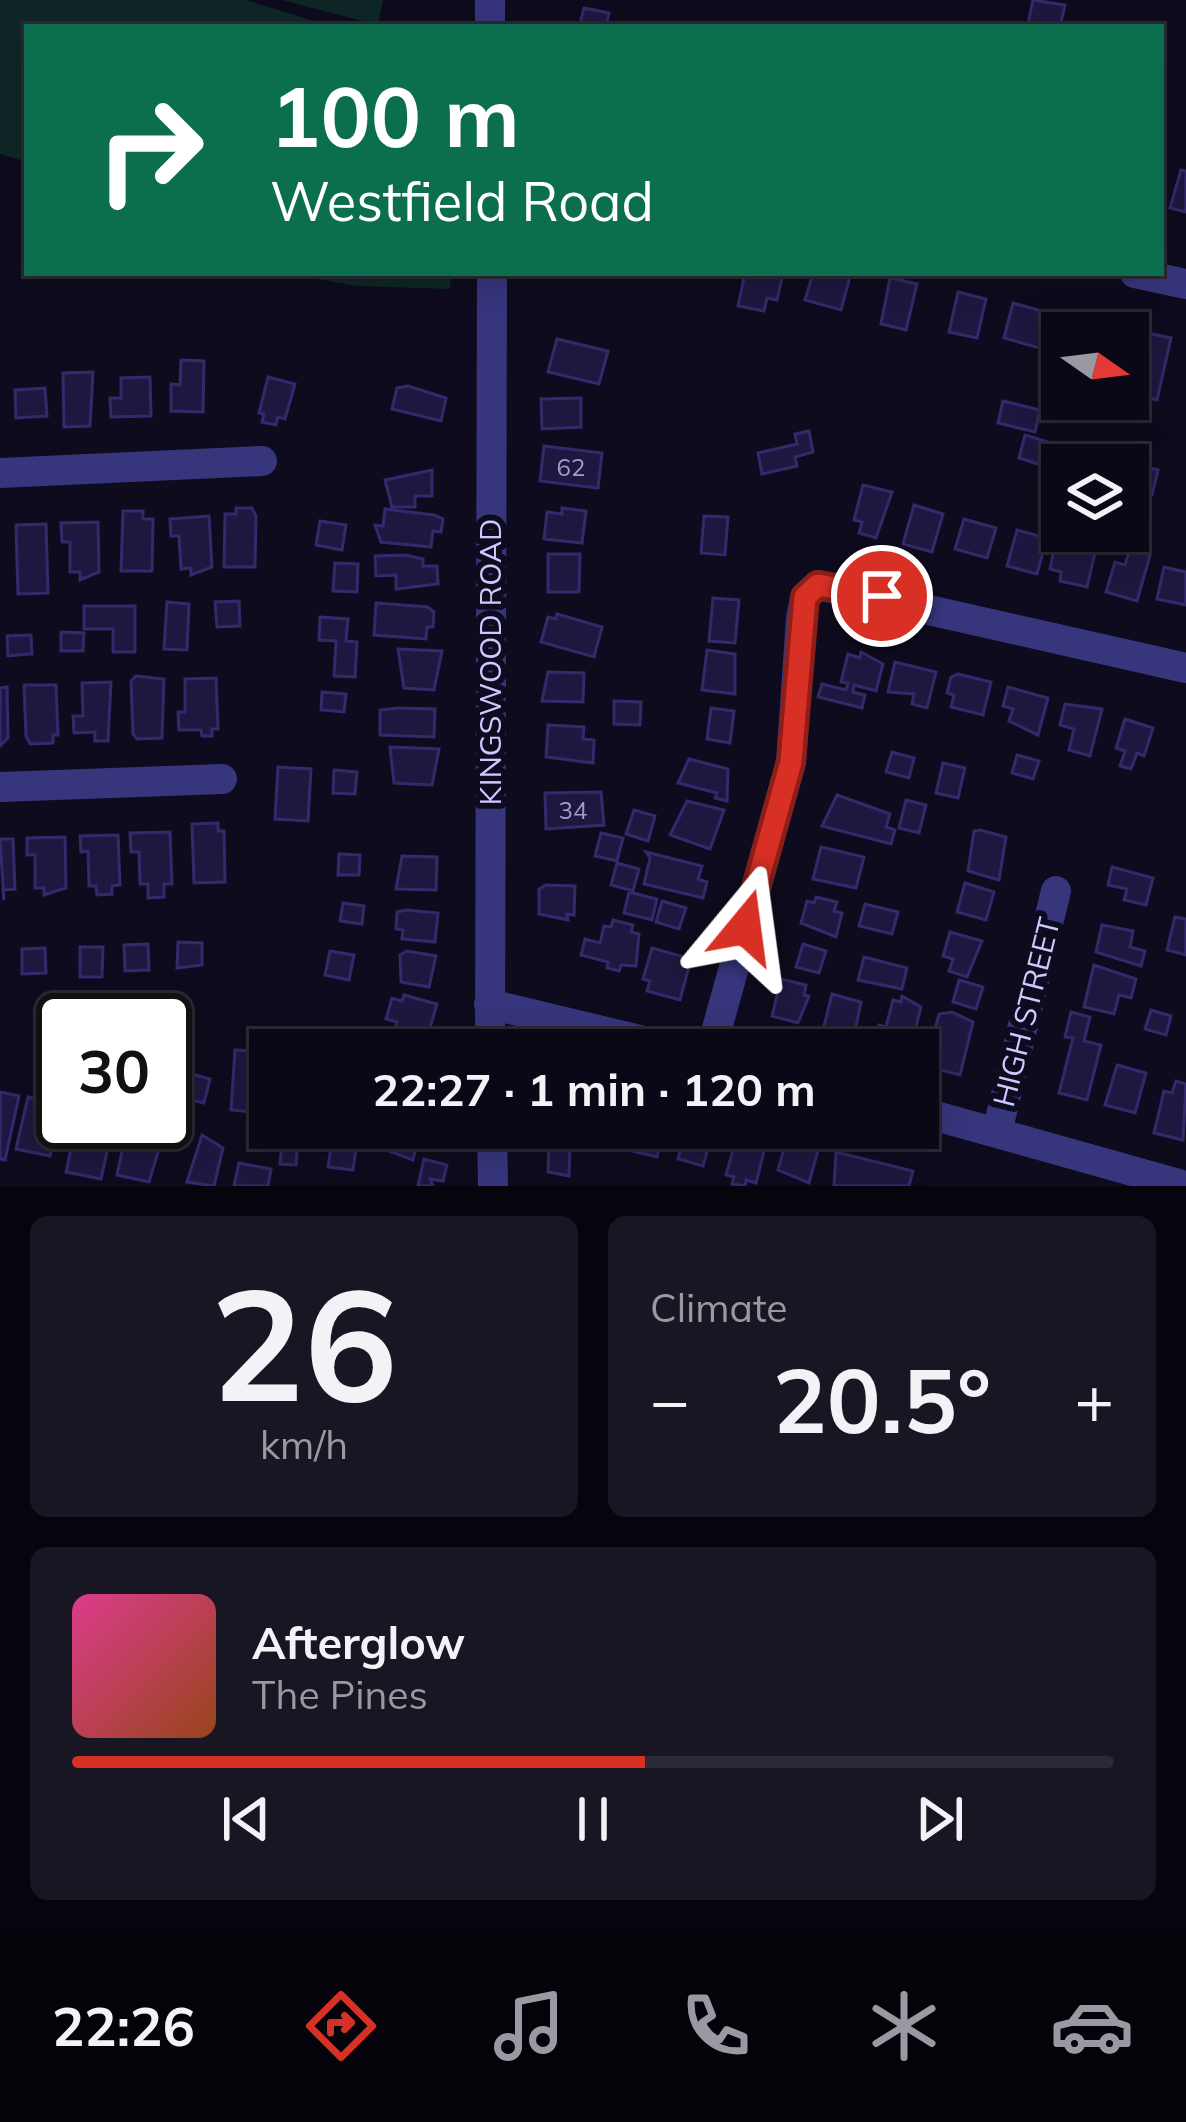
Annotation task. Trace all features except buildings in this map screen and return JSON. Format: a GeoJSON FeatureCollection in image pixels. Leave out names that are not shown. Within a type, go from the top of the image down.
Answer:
{"type":"FeatureCollection","features":[{"type":"Feature","properties":{"kind":"street","name":"KINGSWOOD ROAD"},"geometry":{"type":"LineString","coordinates":[[490,1029],[492,276]]}},
{"type":"Feature","properties":{"kind":"street"},"geometry":{"type":"LineString","coordinates":[[1149,276],[1186,284]]}},
{"type":"Feature","properties":{"kind":"street"},"geometry":{"type":"LineString","coordinates":[[0,472],[262,461]]}},
{"type":"Feature","properties":{"kind":"street"},"geometry":{"type":"LineString","coordinates":[[716,1029],[791,762],[801,620],[805,597],[818,585],[838,585],[1186,668]]}},
{"type":"Feature","properties":{"kind":"street"},"geometry":{"type":"LineString","coordinates":[[0,787],[222,779]]}},
{"type":"Feature","properties":{"kind":"street","name":"HIGH STREET"},"geometry":{"type":"LineString","coordinates":[[997,1132],[1056,891]]}},
{"type":"Feature","properties":{"kind":"street"},"geometry":{"type":"LineString","coordinates":[[489,1004],[594,1029]]}},
{"type":"Feature","properties":{"kind":"street"},"geometry":{"type":"LineString","coordinates":[[939,1117],[1186,1186]]}},
{"type":"Feature","properties":{"kind":"street"},"geometry":{"type":"LineString","coordinates":[[492,1149],[493,1186]]}},
{"type":"Feature","properties":{"kind":"green space"},"geometry":{"type":"Polygon","coordinates":[[[0,0],[246,0],[323,24],[24,24],[24,161],[0,154],[0,0]]]}},
{"type":"Feature","properties":{"kind":"green space"},"geometry":{"type":"Polygon","coordinates":[[[282,0],[383,0],[378,24],[282,0]]]}},
{"type":"Feature","properties":{"kind":"green space"},"geometry":{"type":"Polygon","coordinates":[[[299,276],[451,276],[450,289],[357,286],[299,276]]]}},
{"type":"Feature","properties":{"kind":"route"},"geometry":{"type":"LineString","coordinates":[[745,927],[791,762],[805,597],[818,585],[882,596]]}}]}
